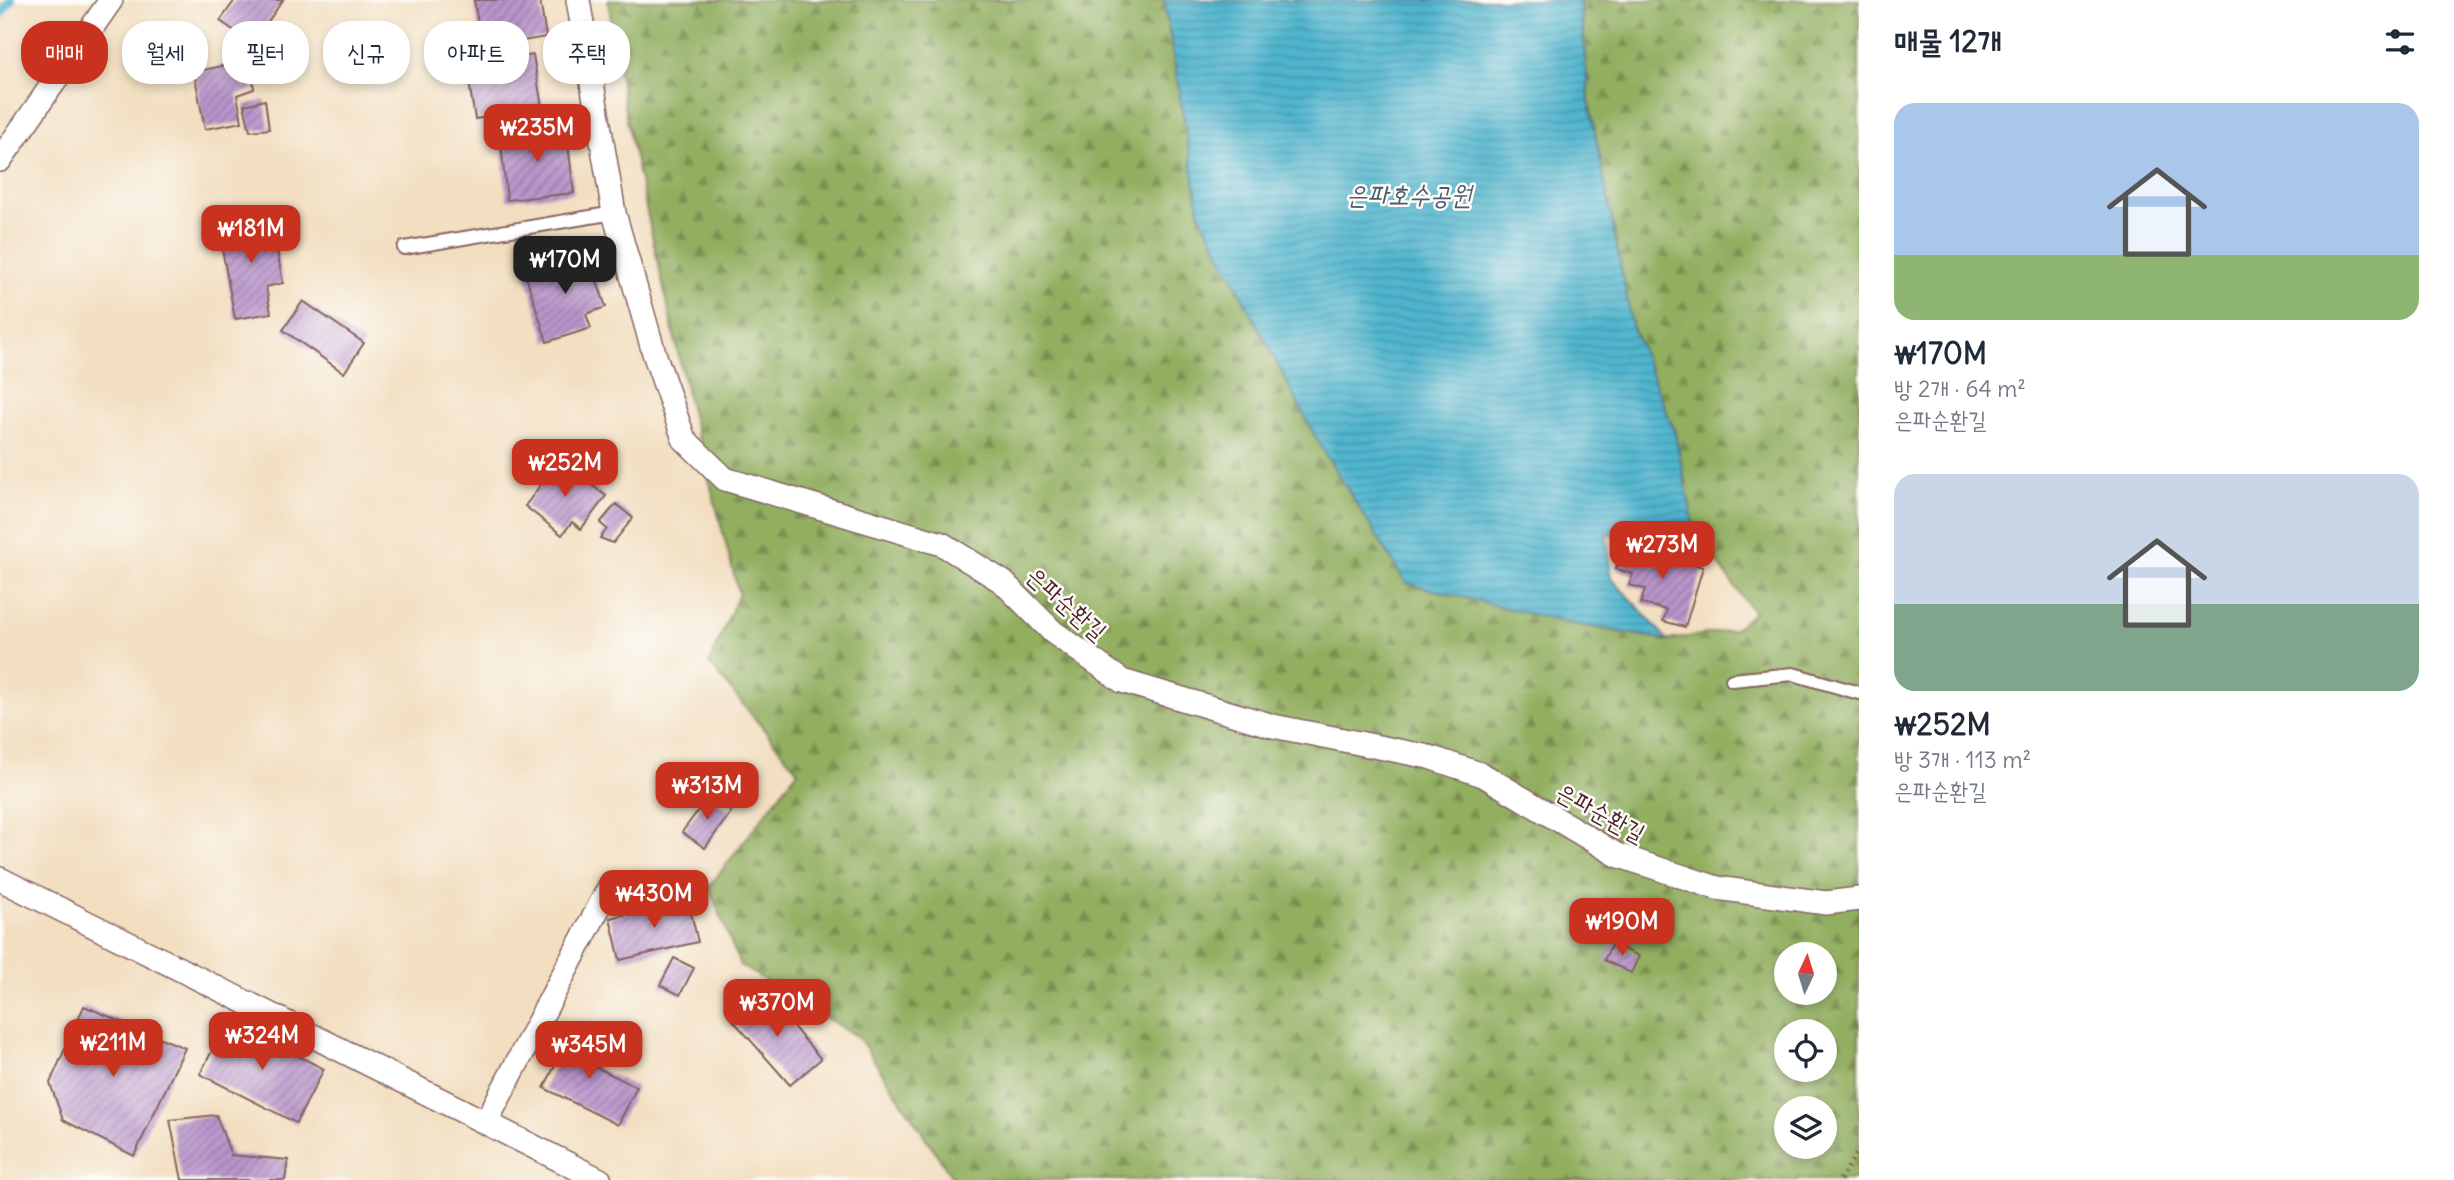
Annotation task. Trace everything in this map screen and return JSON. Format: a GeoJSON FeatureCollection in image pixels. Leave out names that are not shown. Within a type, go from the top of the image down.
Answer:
{"type":"FeatureCollection","features":[{"type":"Feature","properties":{"kind":"street"},"geometry":{"type":"LineString","coordinates":[[0,160],[111,0]]}},
{"type":"Feature","properties":{"kind":"street","name":"은파순환길"},"geometry":{"type":"LineString","coordinates":[[578,0],[614,214],[654,353],[684,439],[725,479],[942,544],[1003,582],[1053,632],[1122,681],[1273,726],[1429,757],[1483,775],[1617,855],[1717,888],[1826,903],[1859,899]]}},
{"type":"Feature","properties":{"kind":"street"},"geometry":{"type":"LineString","coordinates":[[0,879],[600,1180]]}},
{"type":"Feature","properties":{"kind":"street"},"geometry":{"type":"LineString","coordinates":[[486,1122],[611,884]]}},
{"type":"Feature","properties":{"kind":"lane"},"geometry":{"type":"LineString","coordinates":[[404,248],[614,214]]}},
{"type":"Feature","properties":{"kind":"lane"},"geometry":{"type":"LineString","coordinates":[[1732,680],[1793,674],[1859,693]]}},
{"type":"Feature","properties":{"kind":"path"},"geometry":{"type":"LineString","coordinates":[[1840,1180],[1859,1150]]}},
{"type":"Feature","properties":{"kind":"green space"},"geometry":{"type":"Polygon","coordinates":[[[608,0],[1164,0],[1200,215],[1406,583],[1562,622],[1668,640],[1733,630],[1754,613],[1695,532],[1675,433],[1632,325],[1589,101],[1580,0],[1859,0],[1859,1180],[954,1180],[859,1038],[740,965],[709,887],[798,771],[709,663],[739,594],[689,403],[626,117],[621,84],[630,84],[630,21],[611,21],[608,0]]]}},
{"type":"Feature","properties":{"kind":"water","name":"은파호수공원"},"geometry":{"type":"Polygon","coordinates":[[[1164,0],[1580,0],[1589,101],[1632,325],[1675,433],[1695,532],[1665,541],[1606,534],[1611,578],[1668,640],[1562,622],[1406,583],[1317,440],[1200,215],[1164,0]]]}},
{"type":"Feature","properties":{"kind":"building"},"geometry":{"type":"Polygon","coordinates":[[[235,0],[283,0],[268,21],[220,21],[235,0]]]}},
{"type":"Feature","properties":{"kind":"building"},"geometry":{"type":"Polygon","coordinates":[[[474,0],[540,0],[543,38],[529,40],[529,21],[478,21],[474,0]]]}},
{"type":"Feature","properties":{"kind":"building"},"geometry":{"type":"Polygon","coordinates":[[[533,55],[544,118],[495,126],[493,116],[475,119],[469,84],[529,84],[529,56],[533,55]]]}},
{"type":"Feature","properties":{"kind":"building"},"geometry":{"type":"Polygon","coordinates":[[[222,66],[222,84],[253,84],[254,89],[237,95],[242,122],[205,129],[196,84],[208,84],[208,69],[222,66]]]}},
{"type":"Feature","properties":{"kind":"building"},"geometry":{"type":"Polygon","coordinates":[[[265,100],[269,129],[250,131],[244,105],[265,100]]]}},
{"type":"Feature","properties":{"kind":"building"},"geometry":{"type":"Polygon","coordinates":[[[566,127],[574,193],[507,200],[500,134],[566,127]]]}},
{"type":"Feature","properties":{"kind":"building"},"geometry":{"type":"Polygon","coordinates":[[[271,218],[283,283],[266,287],[271,313],[235,319],[218,227],[271,218]]]}},
{"type":"Feature","properties":{"kind":"building"},"geometry":{"type":"Polygon","coordinates":[[[587,253],[606,307],[586,314],[591,328],[547,342],[525,273],[587,253]]]}},
{"type":"Feature","properties":{"kind":"building"},"geometry":{"type":"Polygon","coordinates":[[[303,301],[364,343],[344,373],[283,330],[303,301]]]}},
{"type":"Feature","properties":{"kind":"building"},"geometry":{"type":"Polygon","coordinates":[[[559,460],[606,496],[581,529],[572,522],[562,535],[525,506],[559,460]]]}},
{"type":"Feature","properties":{"kind":"building"},"geometry":{"type":"Polygon","coordinates":[[[616,504],[633,518],[613,543],[600,538],[607,529],[600,523],[616,504]]]}},
{"type":"Feature","properties":{"kind":"building"},"geometry":{"type":"Polygon","coordinates":[[[1619,542],[1703,567],[1685,627],[1663,621],[1667,610],[1641,603],[1645,589],[1629,585],[1633,574],[1616,569],[1622,551],[1614,549],[1619,542]]]}},
{"type":"Feature","properties":{"kind":"building"},"geometry":{"type":"Polygon","coordinates":[[[709,796],[731,812],[705,848],[682,832],[709,796]]]}},
{"type":"Feature","properties":{"kind":"building"},"geometry":{"type":"Polygon","coordinates":[[[688,900],[698,942],[620,960],[610,918],[688,900]]]}},
{"type":"Feature","properties":{"kind":"building"},"geometry":{"type":"Polygon","coordinates":[[[1612,944],[1639,956],[1631,973],[1604,960],[1612,944]]]}},
{"type":"Feature","properties":{"kind":"building"},"geometry":{"type":"Polygon","coordinates":[[[674,958],[694,968],[680,995],[660,985],[674,958]]]}},
{"type":"Feature","properties":{"kind":"building"},"geometry":{"type":"Polygon","coordinates":[[[764,993],[821,1059],[790,1085],[732,1019],[764,993]]]}},
{"type":"Feature","properties":{"kind":"building"},"geometry":{"type":"Polygon","coordinates":[[[84,1006],[185,1048],[134,1156],[63,1120],[50,1083],[84,1006]]]}},
{"type":"Feature","properties":{"kind":"building"},"geometry":{"type":"Polygon","coordinates":[[[228,1020],[324,1069],[296,1123],[200,1074],[228,1020]]]}},
{"type":"Feature","properties":{"kind":"building"},"geometry":{"type":"Polygon","coordinates":[[[574,1027],[597,1038],[585,1062],[637,1087],[618,1125],[544,1088],[574,1027]]]}},
{"type":"Feature","properties":{"kind":"building"},"geometry":{"type":"Polygon","coordinates":[[[216,1115],[231,1155],[288,1160],[285,1180],[182,1180],[170,1120],[216,1115]]]}},
{"type":"Feature","properties":{"kind":"waterway"},"geometry":{"type":"LineString","coordinates":[[0,15],[11,0]]}}]}
